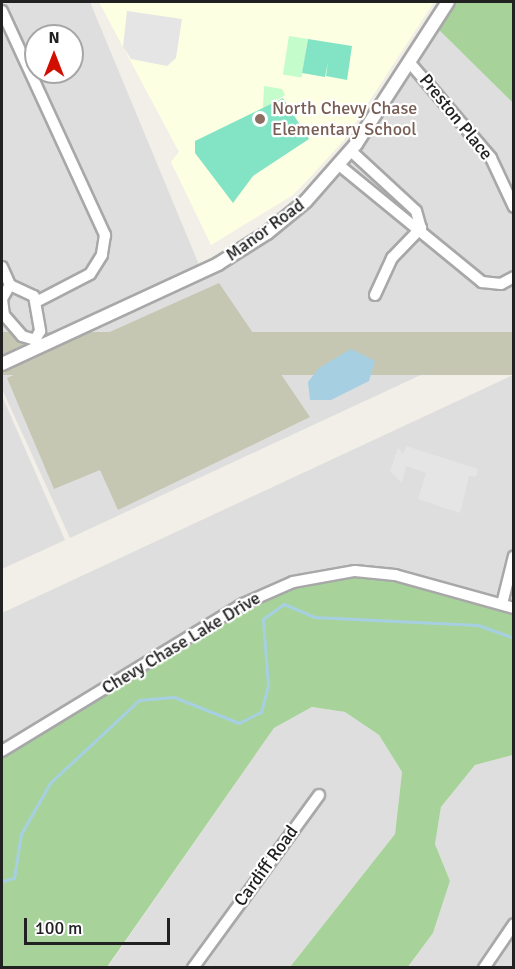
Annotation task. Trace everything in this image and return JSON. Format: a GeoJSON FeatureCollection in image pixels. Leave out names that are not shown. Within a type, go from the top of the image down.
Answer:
{"type":"FeatureCollection","features":[{"type":"Feature","properties":{"kind":"street","name":"Manor Road"},"geometry":{"type":"LineString","coordinates":[[2,364],[36,344],[218,264],[267,233],[351,151],[448,2]]}},
{"type":"Feature","properties":{"kind":"street"},"geometry":{"type":"LineString","coordinates":[[2,11],[105,235],[102,255],[90,274],[36,302]]}},
{"type":"Feature","properties":{"kind":"street","name":"Preston Place"},"geometry":{"type":"LineString","coordinates":[[410,63],[491,158],[513,207]]}},
{"type":"Feature","properties":{"kind":"street"},"geometry":{"type":"LineString","coordinates":[[351,151],[416,211],[421,228]]}},
{"type":"Feature","properties":{"kind":"street"},"geometry":{"type":"LineString","coordinates":[[339,165],[405,224],[421,228],[482,282],[501,284],[513,277]]}},
{"type":"Feature","properties":{"kind":"street"},"geometry":{"type":"LineString","coordinates":[[375,295],[392,258],[421,228]]}},
{"type":"Feature","properties":{"kind":"street"},"geometry":{"type":"LineString","coordinates":[[2,267],[10,285],[28,291],[36,302],[40,331],[36,344],[22,336],[3,316],[2,299],[10,285]]}},
{"type":"Feature","properties":{"kind":"street"},"geometry":{"type":"LineString","coordinates":[[502,604],[513,556]]}},
{"type":"Feature","properties":{"kind":"street","name":"Chevy Chase Lake Drive"},"geometry":{"type":"LineString","coordinates":[[2,752],[243,604],[293,582],[355,571],[513,608]]}},
{"type":"Feature","properties":{"kind":"street","name":"Cardiff Road"},"geometry":{"type":"LineString","coordinates":[[193,968],[319,795]]}},
{"type":"Feature","properties":{"kind":"street"},"geometry":{"type":"LineString","coordinates":[[484,968],[513,924]]}},
{"type":"Feature","properties":{"kind":"shaded area"},"geometry":{"type":"Polygon","coordinates":[[[2,2],[90,2],[202,272],[326,181],[434,25],[513,103],[513,332],[70,538],[2,389],[2,2]]]}},
{"type":"Feature","properties":{"kind":"shaded area","name":"North Chevy Chase Elementary School"},"geometry":{"type":"Polygon","coordinates":[[[99,2],[434,2],[344,140],[315,172],[293,195],[211,245],[171,162],[179,152],[99,2]]]}},
{"type":"Feature","properties":{"kind":"shaded area"},"geometry":{"type":"Polygon","coordinates":[[[127,11],[182,19],[176,58],[167,66],[131,59],[123,47],[127,11]]]}},
{"type":"Feature","properties":{"kind":"shaded area"},"geometry":{"type":"Polygon","coordinates":[[[219,283],[310,417],[118,510],[100,470],[54,489],[7,378],[219,283]]]}},
{"type":"Feature","properties":{"kind":"shaded area"},"geometry":{"type":"Polygon","coordinates":[[[2,332],[513,332],[513,375],[2,375],[2,332]]]}},
{"type":"Feature","properties":{"kind":"shaded area"},"geometry":{"type":"Polygon","coordinates":[[[513,375],[513,608],[2,751],[2,613],[513,375]]]}},
{"type":"Feature","properties":{"kind":"shaded area"},"geometry":{"type":"Polygon","coordinates":[[[2,396],[65,540],[2,569],[2,396]]]}},
{"type":"Feature","properties":{"kind":"shaded area"},"geometry":{"type":"Polygon","coordinates":[[[406,446],[478,469],[476,477],[469,476],[460,513],[418,499],[426,473],[406,466],[402,483],[390,471],[398,448],[403,454],[406,446]]]}},
{"type":"Feature","properties":{"kind":"shaded area"},"geometry":{"type":"Polygon","coordinates":[[[312,707],[345,712],[379,735],[402,772],[395,834],[290,967],[107,968],[274,728],[312,707]]]}},
{"type":"Feature","properties":{"kind":"shaded area"},"geometry":{"type":"Polygon","coordinates":[[[513,755],[513,967],[408,968],[433,933],[450,881],[435,844],[441,807],[475,765],[513,755]]]}},
{"type":"Feature","properties":{"kind":"green space"},"geometry":{"type":"Polygon","coordinates":[[[448,2],[513,2],[513,103],[434,25],[448,2]]]}},
{"type":"Feature","properties":{"kind":"green space"},"geometry":{"type":"Polygon","coordinates":[[[289,36],[308,39],[302,77],[283,75],[289,36]]]}},
{"type":"Feature","properties":{"kind":"green space"},"geometry":{"type":"Polygon","coordinates":[[[308,39],[352,46],[347,80],[326,76],[328,62],[325,77],[302,73],[308,39]]]}},
{"type":"Feature","properties":{"kind":"green space"},"geometry":{"type":"Polygon","coordinates":[[[264,86],[282,89],[285,95],[263,109],[264,86]]]}},
{"type":"Feature","properties":{"kind":"green space"},"geometry":{"type":"Polygon","coordinates":[[[283,98],[309,139],[253,176],[233,203],[195,153],[195,141],[283,98]]]}},
{"type":"Feature","properties":{"kind":"green space"},"geometry":{"type":"Polygon","coordinates":[[[355,571],[513,608],[513,755],[475,765],[441,807],[435,844],[450,881],[433,933],[408,967],[290,967],[395,834],[402,772],[379,735],[345,712],[312,707],[274,728],[107,967],[2,968],[2,751],[272,589],[355,571]]]}},
{"type":"Feature","properties":{"kind":"water"},"geometry":{"type":"Polygon","coordinates":[[[351,349],[375,361],[369,381],[331,400],[310,400],[308,382],[319,368],[351,349]]]}},
{"type":"Feature","properties":{"kind":"waterway"},"geometry":{"type":"LineString","coordinates":[[2,881],[14,878],[21,834],[50,783],[139,700],[174,697],[239,723],[261,712],[268,686],[263,619],[284,604],[314,617],[478,625],[514,638]]}},
{"type":"Feature","properties":{"kind":"place","name":"North Chevy Chase Elementary School"},"geometry":{"type":"Point","coordinates":[260,119]}}]}
